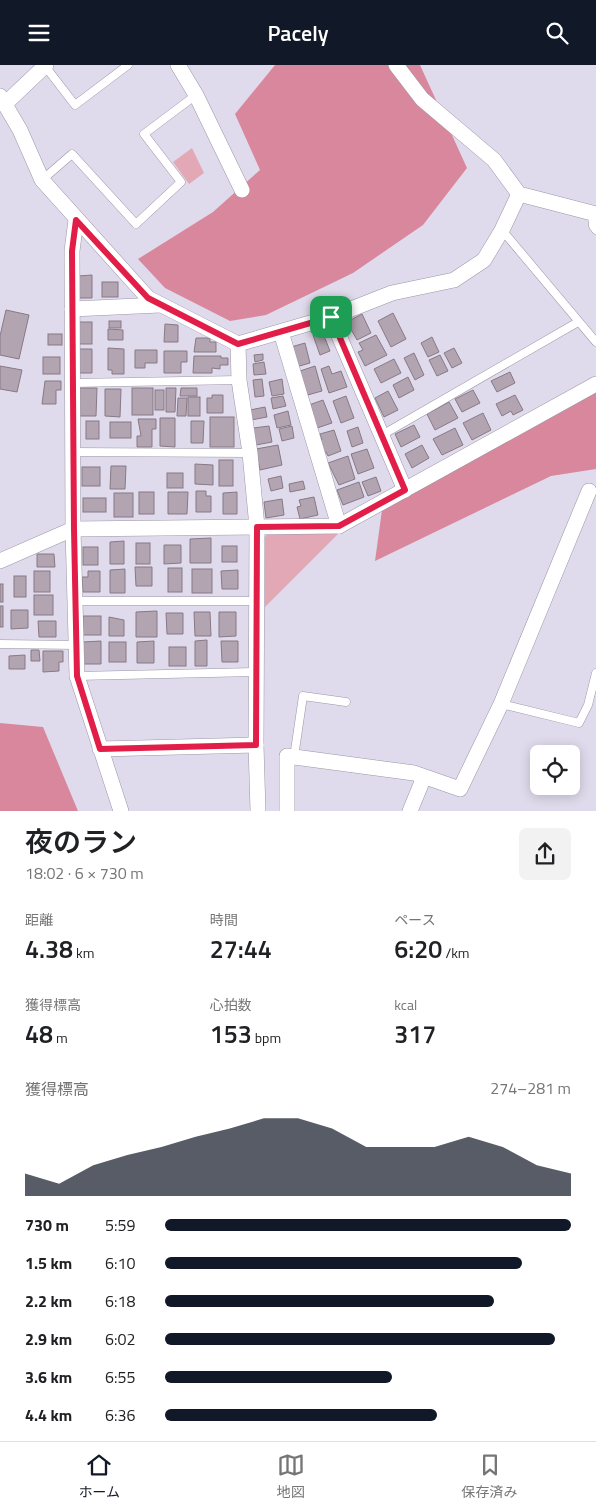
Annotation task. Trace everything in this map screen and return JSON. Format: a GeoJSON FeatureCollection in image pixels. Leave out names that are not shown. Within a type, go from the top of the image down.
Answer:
{"type":"FeatureCollection","features":[{"type":"Feature","properties":{"kind":"street"},"geometry":{"type":"LineString","coordinates":[[178,65],[196,95],[242,190]]}},
{"type":"Feature","properties":{"kind":"street"},"geometry":{"type":"LineString","coordinates":[[396,65],[422,99],[494,160],[519,194],[594,213]]}},
{"type":"Feature","properties":{"kind":"street"},"geometry":{"type":"LineString","coordinates":[[46,66],[3,99],[20,130],[42,180],[148,298],[238,344],[331,317],[392,293],[454,280],[484,260],[502,230],[519,194]]}},
{"type":"Feature","properties":{"kind":"street"},"geometry":{"type":"LineString","coordinates":[[76,220],[72,251],[72,309],[77,676],[121,811]]}},
{"type":"Feature","properties":{"kind":"street"},"geometry":{"type":"LineString","coordinates":[[72,309],[160,305]]}},
{"type":"Feature","properties":{"kind":"street"},"geometry":{"type":"LineString","coordinates":[[331,317],[405,490]]}},
{"type":"Feature","properties":{"kind":"street"},"geometry":{"type":"LineString","coordinates":[[281,331],[339,526]]}},
{"type":"Feature","properties":{"kind":"street"},"geometry":{"type":"LineString","coordinates":[[238,344],[239,380],[250,453],[257,527],[255,672],[258,811]]}},
{"type":"Feature","properties":{"kind":"street"},"geometry":{"type":"LineString","coordinates":[[0,561],[74,529],[339,526],[596,383]]}},
{"type":"Feature","properties":{"kind":"street"},"geometry":{"type":"LineString","coordinates":[[288,811],[287,756],[414,773],[460,789],[501,704],[593,492]]}},
{"type":"Feature","properties":{"kind":"street"},"geometry":{"type":"LineString","coordinates":[[100,749],[256,745]]}},
{"type":"Feature","properties":{"kind":"street"},"geometry":{"type":"LineString","coordinates":[[410,811],[424,777]]}},
{"type":"Feature","properties":{"kind":"lane"},"geometry":{"type":"LineString","coordinates":[[46,66],[75,105],[128,65]]}},
{"type":"Feature","properties":{"kind":"lane"},"geometry":{"type":"LineString","coordinates":[[42,180],[72,153],[136,224],[180,182],[144,134],[196,95]]}},
{"type":"Feature","properties":{"kind":"lane"},"geometry":{"type":"LineString","coordinates":[[594,213],[593,227],[596,230]]}},
{"type":"Feature","properties":{"kind":"lane"},"geometry":{"type":"LineString","coordinates":[[502,230],[596,342]]}},
{"type":"Feature","properties":{"kind":"lane"},"geometry":{"type":"LineString","coordinates":[[382,435],[578,322]]}},
{"type":"Feature","properties":{"kind":"lane"},"geometry":{"type":"LineString","coordinates":[[73,383],[239,380]]}},
{"type":"Feature","properties":{"kind":"lane"},"geometry":{"type":"LineString","coordinates":[[73,452],[250,453]]}},
{"type":"Feature","properties":{"kind":"lane"},"geometry":{"type":"LineString","coordinates":[[77,601],[257,601]]}},
{"type":"Feature","properties":{"kind":"lane"},"geometry":{"type":"LineString","coordinates":[[0,644],[78,645]]}},
{"type":"Feature","properties":{"kind":"lane"},"geometry":{"type":"LineString","coordinates":[[77,676],[255,672]]}},
{"type":"Feature","properties":{"kind":"lane"},"geometry":{"type":"LineString","coordinates":[[501,704],[579,723],[588,705],[596,673]]}},
{"type":"Feature","properties":{"kind":"lane"},"geometry":{"type":"LineString","coordinates":[[294,757],[303,696],[346,703]]}},
{"type":"Feature","properties":{"kind":"shaded area"},"geometry":{"type":"Polygon","coordinates":[[[275,65],[420,65],[467,168],[423,225],[353,273],[266,315],[230,321],[165,288],[138,259],[213,212],[260,170],[235,114],[275,65]]]}},
{"type":"Feature","properties":{"kind":"shaded area"},"geometry":{"type":"Polygon","coordinates":[[[192,148],[204,173],[189,184],[173,162],[192,148]]]}},
{"type":"Feature","properties":{"kind":"shaded area"},"geometry":{"type":"Polygon","coordinates":[[[596,390],[596,469],[551,476],[375,561],[382,510],[596,390]]]}},
{"type":"Feature","properties":{"kind":"shaded area"},"geometry":{"type":"Polygon","coordinates":[[[268,533],[339,533],[265,607],[265,537],[268,533]]]}},
{"type":"Feature","properties":{"kind":"shaded area"},"geometry":{"type":"Polygon","coordinates":[[[0,723],[43,727],[78,811],[0,811],[0,723]]]}},
{"type":"Feature","properties":{"kind":"building"},"geometry":{"type":"Polygon","coordinates":[[[92,275],[92,298],[77,298],[78,276],[92,275]]]}},
{"type":"Feature","properties":{"kind":"building"},"geometry":{"type":"Polygon","coordinates":[[[102,282],[118,282],[118,297],[102,297],[102,282]]]}},
{"type":"Feature","properties":{"kind":"building"},"geometry":{"type":"Polygon","coordinates":[[[6,310],[29,315],[19,359],[0,355],[0,336],[6,310]]]}},
{"type":"Feature","properties":{"kind":"building"},"geometry":{"type":"Polygon","coordinates":[[[393,313],[406,339],[391,347],[378,321],[393,313]]]}},
{"type":"Feature","properties":{"kind":"building"},"geometry":{"type":"Polygon","coordinates":[[[362,314],[371,333],[357,340],[347,322],[362,314]]]}},
{"type":"Feature","properties":{"kind":"building"},"geometry":{"type":"Polygon","coordinates":[[[109,321],[121,321],[121,328],[109,328],[109,321]]]}},
{"type":"Feature","properties":{"kind":"building"},"geometry":{"type":"Polygon","coordinates":[[[78,322],[92,322],[92,344],[78,344],[78,322]]]}},
{"type":"Feature","properties":{"kind":"building"},"geometry":{"type":"Polygon","coordinates":[[[165,324],[178,325],[178,342],[164,342],[165,324]]]}},
{"type":"Feature","properties":{"kind":"building"},"geometry":{"type":"Polygon","coordinates":[[[108,329],[123,330],[123,340],[108,340],[108,329]]]}},
{"type":"Feature","properties":{"kind":"building"},"geometry":{"type":"Polygon","coordinates":[[[322,331],[330,351],[320,355],[313,335],[322,331]]]}},
{"type":"Feature","properties":{"kind":"building"},"geometry":{"type":"Polygon","coordinates":[[[48,334],[62,334],[62,345],[48,345],[48,334]]]}},
{"type":"Feature","properties":{"kind":"building"},"geometry":{"type":"Polygon","coordinates":[[[376,335],[387,355],[365,366],[358,352],[363,350],[359,343],[376,335]]]}},
{"type":"Feature","properties":{"kind":"building"},"geometry":{"type":"Polygon","coordinates":[[[432,337],[439,352],[428,357],[421,343],[432,337]]]}},
{"type":"Feature","properties":{"kind":"building"},"geometry":{"type":"Polygon","coordinates":[[[196,338],[210,338],[210,342],[216,342],[216,352],[194,352],[196,338]]]}},
{"type":"Feature","properties":{"kind":"building"},"geometry":{"type":"Polygon","coordinates":[[[305,343],[310,363],[296,367],[291,347],[305,343]]]}},
{"type":"Feature","properties":{"kind":"building"},"geometry":{"type":"Polygon","coordinates":[[[108,348],[124,349],[124,374],[112,374],[112,370],[108,370],[108,348]]]}},
{"type":"Feature","properties":{"kind":"building"},"geometry":{"type":"Polygon","coordinates":[[[454,348],[462,363],[452,368],[444,353],[454,348]]]}},
{"type":"Feature","properties":{"kind":"building"},"geometry":{"type":"Polygon","coordinates":[[[78,349],[92,349],[92,373],[77,373],[78,349]]]}},
{"type":"Feature","properties":{"kind":"building"},"geometry":{"type":"Polygon","coordinates":[[[135,350],[157,350],[157,363],[145,363],[145,368],[135,368],[135,350]]]}},
{"type":"Feature","properties":{"kind":"building"},"geometry":{"type":"Polygon","coordinates":[[[164,351],[187,351],[187,362],[181,362],[181,373],[164,373],[164,351]]]}},
{"type":"Feature","properties":{"kind":"building"},"geometry":{"type":"Polygon","coordinates":[[[414,353],[424,375],[415,380],[404,358],[414,353]]]}},
{"type":"Feature","properties":{"kind":"building"},"geometry":{"type":"Polygon","coordinates":[[[263,354],[263,360],[255,362],[254,355],[263,354]]]}},
{"type":"Feature","properties":{"kind":"building"},"geometry":{"type":"Polygon","coordinates":[[[440,355],[448,371],[437,376],[429,360],[440,355]]]}},
{"type":"Feature","properties":{"kind":"building"},"geometry":{"type":"Polygon","coordinates":[[[194,356],[221,356],[221,358],[228,358],[228,365],[220,365],[220,369],[212,368],[212,373],[193,373],[194,356]]]}},
{"type":"Feature","properties":{"kind":"building"},"geometry":{"type":"Polygon","coordinates":[[[43,357],[60,357],[60,374],[43,374],[43,357]]]}},
{"type":"Feature","properties":{"kind":"building"},"geometry":{"type":"Polygon","coordinates":[[[394,359],[401,373],[381,383],[374,369],[394,359]]]}},
{"type":"Feature","properties":{"kind":"building"},"geometry":{"type":"Polygon","coordinates":[[[264,362],[266,374],[254,375],[253,364],[264,362]]]}},
{"type":"Feature","properties":{"kind":"building"},"geometry":{"type":"Polygon","coordinates":[[[0,366],[22,370],[17,392],[0,389],[0,366]]]}},
{"type":"Feature","properties":{"kind":"building"},"geometry":{"type":"Polygon","coordinates":[[[315,366],[322,391],[304,396],[297,372],[315,366]]]}},
{"type":"Feature","properties":{"kind":"building"},"geometry":{"type":"Polygon","coordinates":[[[329,366],[332,374],[341,371],[347,387],[329,393],[321,369],[329,366]]]}},
{"type":"Feature","properties":{"kind":"building"},"geometry":{"type":"Polygon","coordinates":[[[510,372],[515,383],[497,392],[491,381],[510,372]]]}},
{"type":"Feature","properties":{"kind":"building"},"geometry":{"type":"Polygon","coordinates":[[[408,377],[414,390],[399,398],[393,385],[408,377]]]}},
{"type":"Feature","properties":{"kind":"building"},"geometry":{"type":"Polygon","coordinates":[[[262,379],[264,396],[255,397],[253,380],[262,379]]]}},
{"type":"Feature","properties":{"kind":"building"},"geometry":{"type":"Polygon","coordinates":[[[282,379],[284,394],[272,396],[269,382],[282,379]]]}},
{"type":"Feature","properties":{"kind":"building"},"geometry":{"type":"Polygon","coordinates":[[[45,381],[61,381],[61,390],[56,390],[56,404],[42,404],[45,381]]]}},
{"type":"Feature","properties":{"kind":"building"},"geometry":{"type":"Polygon","coordinates":[[[79,388],[97,388],[96,416],[78,416],[79,388]]]}},
{"type":"Feature","properties":{"kind":"building"},"geometry":{"type":"Polygon","coordinates":[[[132,388],[153,388],[153,415],[132,415],[132,388]]]}},
{"type":"Feature","properties":{"kind":"building"},"geometry":{"type":"Polygon","coordinates":[[[166,388],[176,388],[175,412],[166,412],[166,388]]]}},
{"type":"Feature","properties":{"kind":"building"},"geometry":{"type":"Polygon","coordinates":[[[181,388],[197,388],[197,396],[180,396],[181,388]]]}},
{"type":"Feature","properties":{"kind":"building"},"geometry":{"type":"Polygon","coordinates":[[[105,389],[121,389],[120,417],[105,416],[105,389]]]}},
{"type":"Feature","properties":{"kind":"building"},"geometry":{"type":"Polygon","coordinates":[[[155,390],[164,390],[164,410],[155,410],[155,390]]]}},
{"type":"Feature","properties":{"kind":"building"},"geometry":{"type":"Polygon","coordinates":[[[473,390],[480,403],[462,412],[455,399],[473,390]]]}},
{"type":"Feature","properties":{"kind":"building"},"geometry":{"type":"Polygon","coordinates":[[[388,391],[398,410],[384,417],[375,398],[388,391]]]}},
{"type":"Feature","properties":{"kind":"building"},"geometry":{"type":"Polygon","coordinates":[[[212,395],[223,395],[223,413],[207,413],[207,398],[212,398],[212,395]]]}},
{"type":"Feature","properties":{"kind":"building"},"geometry":{"type":"Polygon","coordinates":[[[515,395],[523,410],[513,415],[511,411],[502,416],[496,404],[515,395]]]}},
{"type":"Feature","properties":{"kind":"building"},"geometry":{"type":"Polygon","coordinates":[[[283,396],[286,406],[273,409],[271,398],[283,396]]]}},
{"type":"Feature","properties":{"kind":"building"},"geometry":{"type":"Polygon","coordinates":[[[346,396],[354,418],[341,423],[333,401],[346,396]]]}},
{"type":"Feature","properties":{"kind":"building"},"geometry":{"type":"Polygon","coordinates":[[[188,397],[200,397],[200,416],[188,416],[188,397]]]}},
{"type":"Feature","properties":{"kind":"building"},"geometry":{"type":"Polygon","coordinates":[[[178,398],[187,398],[186,416],[177,416],[178,398]]]}},
{"type":"Feature","properties":{"kind":"building"},"geometry":{"type":"Polygon","coordinates":[[[323,400],[332,423],[317,428],[309,405],[323,400]]]}},
{"type":"Feature","properties":{"kind":"building"},"geometry":{"type":"Polygon","coordinates":[[[449,402],[458,418],[435,430],[427,414],[449,402]]]}},
{"type":"Feature","properties":{"kind":"building"},"geometry":{"type":"Polygon","coordinates":[[[265,407],[267,417],[251,420],[250,410],[265,407]]]}},
{"type":"Feature","properties":{"kind":"building"},"geometry":{"type":"Polygon","coordinates":[[[288,411],[291,425],[277,428],[274,415],[288,411]]]}},
{"type":"Feature","properties":{"kind":"building"},"geometry":{"type":"Polygon","coordinates":[[[483,413],[491,430],[472,440],[463,423],[483,413]]]}},
{"type":"Feature","properties":{"kind":"building"},"geometry":{"type":"Polygon","coordinates":[[[210,417],[234,417],[234,447],[210,447],[210,417]]]}},
{"type":"Feature","properties":{"kind":"building"},"geometry":{"type":"Polygon","coordinates":[[[160,418],[175,418],[175,447],[160,446],[160,418]]]}},
{"type":"Feature","properties":{"kind":"building"},"geometry":{"type":"Polygon","coordinates":[[[138,419],[156,419],[156,429],[152,429],[152,447],[137,447],[137,436],[141,436],[138,419]]]}},
{"type":"Feature","properties":{"kind":"building"},"geometry":{"type":"Polygon","coordinates":[[[86,421],[99,421],[99,439],[86,439],[86,421]]]}},
{"type":"Feature","properties":{"kind":"building"},"geometry":{"type":"Polygon","coordinates":[[[191,421],[204,421],[203,443],[191,443],[191,421]]]}},
{"type":"Feature","properties":{"kind":"building"},"geometry":{"type":"Polygon","coordinates":[[[110,422],[131,422],[131,438],[110,438],[110,422]]]}},
{"type":"Feature","properties":{"kind":"building"},"geometry":{"type":"Polygon","coordinates":[[[414,425],[420,437],[401,447],[395,434],[414,425]]]}},
{"type":"Feature","properties":{"kind":"building"},"geometry":{"type":"Polygon","coordinates":[[[269,426],[272,442],[256,445],[253,428],[269,426]]]}},
{"type":"Feature","properties":{"kind":"building"},"geometry":{"type":"Polygon","coordinates":[[[292,426],[294,438],[282,441],[279,429],[292,426]]]}},
{"type":"Feature","properties":{"kind":"building"},"geometry":{"type":"Polygon","coordinates":[[[358,427],[363,443],[352,447],[347,431],[358,427]]]}},
{"type":"Feature","properties":{"kind":"building"},"geometry":{"type":"Polygon","coordinates":[[[455,428],[463,445],[442,455],[433,439],[455,428]]]}},
{"type":"Feature","properties":{"kind":"building"},"geometry":{"type":"Polygon","coordinates":[[[334,430],[341,451],[328,456],[326,452],[323,453],[319,441],[322,440],[320,434],[334,430]]]}},
{"type":"Feature","properties":{"kind":"building"},"geometry":{"type":"Polygon","coordinates":[[[278,445],[282,465],[260,470],[256,449],[278,445]]]}},
{"type":"Feature","properties":{"kind":"building"},"geometry":{"type":"Polygon","coordinates":[[[422,445],[429,458],[412,468],[405,454],[422,445]]]}},
{"type":"Feature","properties":{"kind":"building"},"geometry":{"type":"Polygon","coordinates":[[[367,449],[374,468],[358,474],[351,454],[367,449]]]}},
{"type":"Feature","properties":{"kind":"building"},"geometry":{"type":"Polygon","coordinates":[[[348,456],[355,479],[339,485],[328,463],[348,456]]]}},
{"type":"Feature","properties":{"kind":"building"},"geometry":{"type":"Polygon","coordinates":[[[219,460],[233,460],[233,486],[219,486],[219,460]]]}},
{"type":"Feature","properties":{"kind":"building"},"geometry":{"type":"Polygon","coordinates":[[[195,464],[213,465],[213,485],[195,484],[195,464]]]}},
{"type":"Feature","properties":{"kind":"building"},"geometry":{"type":"Polygon","coordinates":[[[111,466],[126,466],[125,489],[110,489],[111,466]]]}},
{"type":"Feature","properties":{"kind":"building"},"geometry":{"type":"Polygon","coordinates":[[[82,467],[100,467],[100,486],[82,486],[82,467]]]}},
{"type":"Feature","properties":{"kind":"building"},"geometry":{"type":"Polygon","coordinates":[[[167,473],[183,473],[183,488],[167,488],[167,473]]]}},
{"type":"Feature","properties":{"kind":"building"},"geometry":{"type":"Polygon","coordinates":[[[281,476],[283,488],[271,491],[268,479],[281,476]]]}},
{"type":"Feature","properties":{"kind":"building"},"geometry":{"type":"Polygon","coordinates":[[[376,477],[381,491],[368,496],[362,482],[376,477]]]}},
{"type":"Feature","properties":{"kind":"building"},"geometry":{"type":"Polygon","coordinates":[[[303,481],[305,489],[290,492],[289,484],[303,481]]]}},
{"type":"Feature","properties":{"kind":"building"},"geometry":{"type":"Polygon","coordinates":[[[359,482],[364,497],[343,505],[337,490],[359,482]]]}},
{"type":"Feature","properties":{"kind":"building"},"geometry":{"type":"Polygon","coordinates":[[[196,491],[206,491],[206,496],[211,496],[211,512],[196,512],[196,491]]]}},
{"type":"Feature","properties":{"kind":"building"},"geometry":{"type":"Polygon","coordinates":[[[139,492],[154,492],[154,514],[139,514],[139,492]]]}},
{"type":"Feature","properties":{"kind":"building"},"geometry":{"type":"Polygon","coordinates":[[[168,492],[188,492],[187,514],[168,514],[168,492]]]}},
{"type":"Feature","properties":{"kind":"building"},"geometry":{"type":"Polygon","coordinates":[[[237,492],[237,514],[223,514],[223,493],[237,492]]]}},
{"type":"Feature","properties":{"kind":"building"},"geometry":{"type":"Polygon","coordinates":[[[114,493],[133,493],[133,517],[114,517],[114,493]]]}},
{"type":"Feature","properties":{"kind":"building"},"geometry":{"type":"Polygon","coordinates":[[[314,497],[318,515],[300,519],[297,507],[301,506],[299,500],[314,497]]]}},
{"type":"Feature","properties":{"kind":"building"},"geometry":{"type":"Polygon","coordinates":[[[83,498],[106,498],[106,512],[83,512],[83,498]]]}},
{"type":"Feature","properties":{"kind":"building"},"geometry":{"type":"Polygon","coordinates":[[[282,499],[284,515],[266,518],[264,502],[282,499]]]}},
{"type":"Feature","properties":{"kind":"building"},"geometry":{"type":"Polygon","coordinates":[[[211,538],[211,563],[190,563],[190,539],[211,538]]]}},
{"type":"Feature","properties":{"kind":"building"},"geometry":{"type":"Polygon","coordinates":[[[124,541],[124,564],[110,564],[110,542],[124,541]]]}},
{"type":"Feature","properties":{"kind":"building"},"geometry":{"type":"Polygon","coordinates":[[[136,543],[150,543],[150,564],[136,564],[136,543]]]}},
{"type":"Feature","properties":{"kind":"building"},"geometry":{"type":"Polygon","coordinates":[[[164,545],[181,545],[181,563],[164,564],[164,545]]]}},
{"type":"Feature","properties":{"kind":"building"},"geometry":{"type":"Polygon","coordinates":[[[222,546],[237,546],[237,562],[222,562],[222,546]]]}},
{"type":"Feature","properties":{"kind":"building"},"geometry":{"type":"Polygon","coordinates":[[[83,547],[98,547],[98,565],[83,565],[83,547]]]}},
{"type":"Feature","properties":{"kind":"building"},"geometry":{"type":"Polygon","coordinates":[[[37,554],[54,554],[55,567],[37,567],[37,554]]]}},
{"type":"Feature","properties":{"kind":"building"},"geometry":{"type":"Polygon","coordinates":[[[135,567],[152,567],[152,586],[136,586],[135,567]]]}},
{"type":"Feature","properties":{"kind":"building"},"geometry":{"type":"Polygon","coordinates":[[[168,568],[182,568],[182,592],[168,592],[168,568]]]}},
{"type":"Feature","properties":{"kind":"building"},"geometry":{"type":"Polygon","coordinates":[[[125,569],[125,593],[110,593],[110,570],[125,569]]]}},
{"type":"Feature","properties":{"kind":"building"},"geometry":{"type":"Polygon","coordinates":[[[192,569],[212,569],[212,593],[192,593],[192,569]]]}},
{"type":"Feature","properties":{"kind":"building"},"geometry":{"type":"Polygon","coordinates":[[[238,570],[238,589],[222,589],[221,571],[238,570]]]}},
{"type":"Feature","properties":{"kind":"building"},"geometry":{"type":"Polygon","coordinates":[[[34,571],[50,571],[50,592],[34,592],[34,571]]]}},
{"type":"Feature","properties":{"kind":"building"},"geometry":{"type":"Polygon","coordinates":[[[88,571],[100,571],[100,592],[83,592],[82,577],[88,577],[88,571]]]}},
{"type":"Feature","properties":{"kind":"building"},"geometry":{"type":"Polygon","coordinates":[[[14,576],[26,576],[26,597],[14,597],[14,576]]]}},
{"type":"Feature","properties":{"kind":"building"},"geometry":{"type":"Polygon","coordinates":[[[0,584],[3,584],[3,602],[0,602],[0,584]]]}},
{"type":"Feature","properties":{"kind":"building"},"geometry":{"type":"Polygon","coordinates":[[[34,595],[53,595],[53,615],[34,615],[34,595]]]}},
{"type":"Feature","properties":{"kind":"building"},"geometry":{"type":"Polygon","coordinates":[[[0,606],[3,606],[3,627],[0,627],[0,606]]]}},
{"type":"Feature","properties":{"kind":"building"},"geometry":{"type":"Polygon","coordinates":[[[11,610],[28,610],[28,628],[11,629],[11,610]]]}},
{"type":"Feature","properties":{"kind":"building"},"geometry":{"type":"Polygon","coordinates":[[[157,611],[157,637],[136,637],[136,612],[157,611]]]}},
{"type":"Feature","properties":{"kind":"building"},"geometry":{"type":"Polygon","coordinates":[[[194,612],[210,612],[211,636],[195,636],[194,612]]]}},
{"type":"Feature","properties":{"kind":"building"},"geometry":{"type":"Polygon","coordinates":[[[219,612],[236,612],[236,636],[219,637],[219,612]]]}},
{"type":"Feature","properties":{"kind":"building"},"geometry":{"type":"Polygon","coordinates":[[[166,613],[183,613],[183,634],[167,634],[166,613]]]}},
{"type":"Feature","properties":{"kind":"building"},"geometry":{"type":"Polygon","coordinates":[[[83,616],[101,616],[101,635],[83,635],[83,616]]]}},
{"type":"Feature","properties":{"kind":"building"},"geometry":{"type":"Polygon","coordinates":[[[109,617],[124,620],[124,636],[109,636],[109,617]]]}},
{"type":"Feature","properties":{"kind":"building"},"geometry":{"type":"Polygon","coordinates":[[[38,621],[56,621],[56,637],[39,637],[38,621]]]}},
{"type":"Feature","properties":{"kind":"building"},"geometry":{"type":"Polygon","coordinates":[[[207,640],[207,666],[195,666],[195,641],[207,640]]]}},
{"type":"Feature","properties":{"kind":"building"},"geometry":{"type":"Polygon","coordinates":[[[101,641],[101,664],[83,664],[83,642],[101,641]]]}},
{"type":"Feature","properties":{"kind":"building"},"geometry":{"type":"Polygon","coordinates":[[[154,641],[154,663],[137,663],[137,642],[154,641]]]}},
{"type":"Feature","properties":{"kind":"building"},"geometry":{"type":"Polygon","coordinates":[[[221,641],[238,641],[238,662],[222,662],[221,641]]]}},
{"type":"Feature","properties":{"kind":"building"},"geometry":{"type":"Polygon","coordinates":[[[109,642],[126,642],[126,662],[109,662],[109,642]]]}},
{"type":"Feature","properties":{"kind":"building"},"geometry":{"type":"Polygon","coordinates":[[[169,647],[186,647],[186,666],[169,666],[169,647]]]}},
{"type":"Feature","properties":{"kind":"building"},"geometry":{"type":"Polygon","coordinates":[[[31,650],[39,650],[40,661],[31,661],[31,650]]]}},
{"type":"Feature","properties":{"kind":"building"},"geometry":{"type":"Polygon","coordinates":[[[43,651],[63,651],[63,662],[59,662],[59,671],[43,672],[43,651]]]}},
{"type":"Feature","properties":{"kind":"building"},"geometry":{"type":"Polygon","coordinates":[[[25,655],[25,669],[9,669],[9,656],[25,655]]]}},
{"type":"Feature","properties":{"kind":"route"},"geometry":{"type":"LineString","coordinates":[[76,220],[148,298],[238,344],[331,317],[405,490],[339,526],[257,527],[256,745],[100,749],[77,676],[72,251],[76,220]]}}]}
